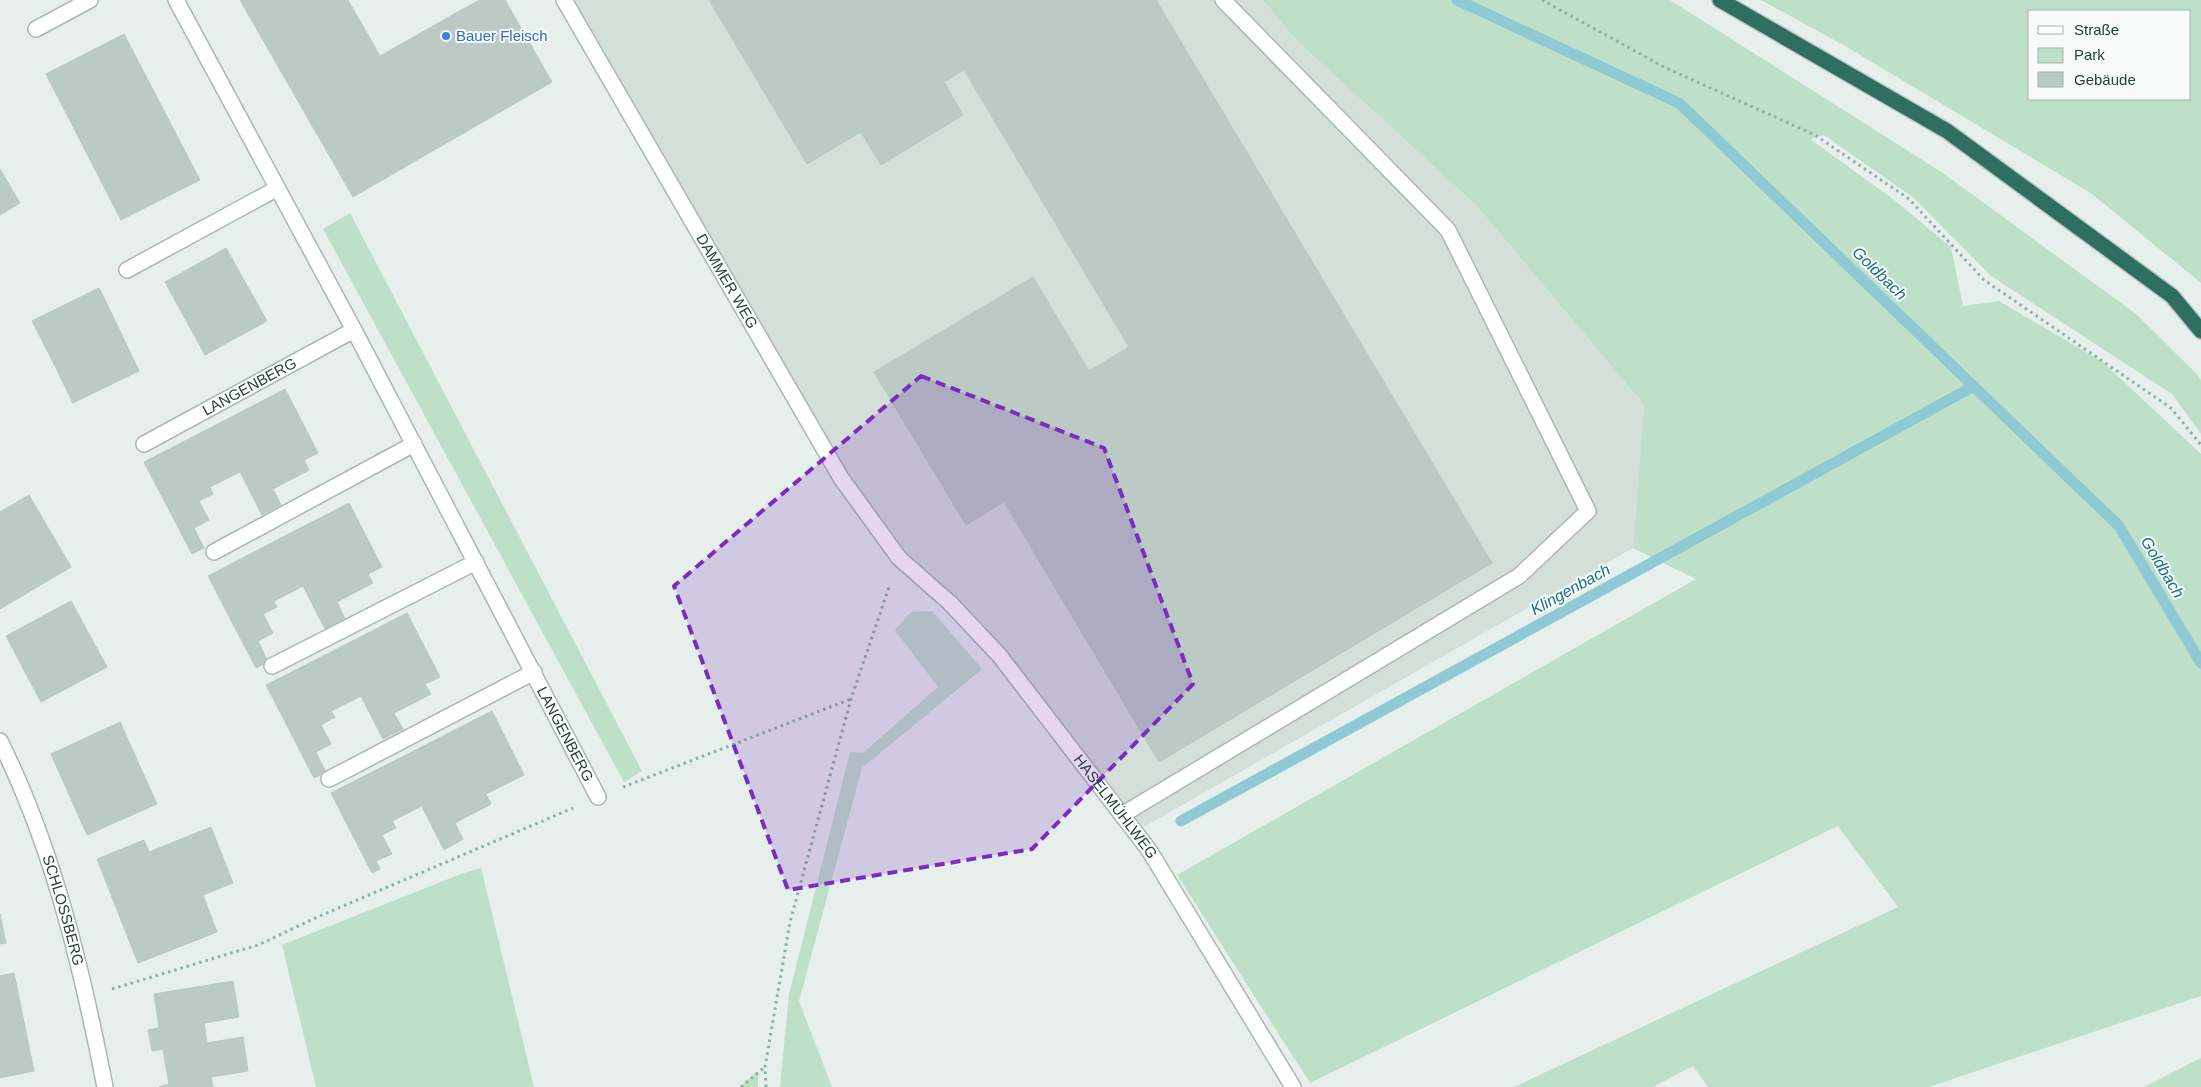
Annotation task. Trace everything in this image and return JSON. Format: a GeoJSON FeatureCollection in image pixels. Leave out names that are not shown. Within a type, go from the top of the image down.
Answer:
{"type":"FeatureCollection","features":[{"type":"Feature","properties":{"kind":"highway"},"geometry":{"type":"LineString","coordinates":[[1720,0],[1947,131],[2172,296],[2201,331]]}},
{"type":"Feature","properties":{"kind":"street"},"geometry":{"type":"LineString","coordinates":[[36,29],[90,0]]}},
{"type":"Feature","properties":{"kind":"street","name":"LANGENBERG"},"geometry":{"type":"LineString","coordinates":[[176,0],[276,189],[354,330],[598,797]]}},
{"type":"Feature","properties":{"kind":"street","name":"DAMMER WEG"},"geometry":{"type":"LineString","coordinates":[[564,0],[841,478],[899,558]]}},
{"type":"Feature","properties":{"kind":"street"},"geometry":{"type":"LineString","coordinates":[[1122,815],[1519,576],[1588,511],[1448,230],[1223,0]]}},
{"type":"Feature","properties":{"kind":"street"},"geometry":{"type":"LineString","coordinates":[[127,270],[276,189]]}},
{"type":"Feature","properties":{"kind":"street","name":"LANGENBERG"},"geometry":{"type":"LineString","coordinates":[[144,444],[354,330]]}},
{"type":"Feature","properties":{"kind":"street"},"geometry":{"type":"LineString","coordinates":[[214,552],[414,444]]}},
{"type":"Feature","properties":{"kind":"street","name":"HASELMÜHLWEG"},"geometry":{"type":"LineString","coordinates":[[899,558],[950,603],[999,655],[1149,850],[1293,1087]]}},
{"type":"Feature","properties":{"kind":"street"},"geometry":{"type":"LineString","coordinates":[[272,666],[476,562]]}},
{"type":"Feature","properties":{"kind":"street","name":"LANGENBERG"},"geometry":{"type":"LineString","coordinates":[[329,779],[534,672]]}},
{"type":"Feature","properties":{"kind":"street","name":"SCHLOSSBERG"},"geometry":{"type":"LineString","coordinates":[[0,741],[12,766],[56,882],[87,996],[105,1087]]}},
{"type":"Feature","properties":{"kind":"path"},"geometry":{"type":"LineString","coordinates":[[1542,0],[1664,67],[1815,135],[1909,199],[1984,280],[2171,408],[2201,445]]}},
{"type":"Feature","properties":{"kind":"path"},"geometry":{"type":"LineString","coordinates":[[766,1087],[765,1066],[790,922],[851,699],[899,558]]}},
{"type":"Feature","properties":{"kind":"path"},"geometry":{"type":"LineString","coordinates":[[87,996],[258,945],[322,915],[598,797],[851,699]]}},
{"type":"Feature","properties":{"kind":"path"},"geometry":{"type":"LineString","coordinates":[[740,1087],[765,1066]]}},
{"type":"Feature","properties":{"kind":"highlighted area"},"geometry":{"type":"Polygon","coordinates":[[[921,376],[1104,448],[1193,684],[1032,849],[788,890],[674,586],[921,376]]]}},
{"type":"Feature","properties":{"kind":"shaded area"},"geometry":{"type":"Polygon","coordinates":[[[572,0],[1263,0],[1296,40],[1477,206],[1644,405],[1633,548],[1144,827],[994,639],[903,551],[845,471],[572,0]]]}},
{"type":"Feature","properties":{"kind":"green space"},"geometry":{"type":"Polygon","coordinates":[[[1263,0],[1670,0],[1943,173],[2136,314],[2197,374],[2201,380],[2201,434],[2172,394],[1991,276],[1914,198],[1824,135],[1810,139],[1893,199],[1951,247],[1963,306],[1999,301],[2103,362],[2201,454],[2201,996],[1929,1087],[1708,1087],[1693,1066],[1653,1087],[1514,1087],[1898,907],[1838,826],[1310,1083],[1177,875],[1696,579],[1633,548],[1644,405],[1477,206],[1296,40],[1263,0]]]}},
{"type":"Feature","properties":{"kind":"green space"},"geometry":{"type":"Polygon","coordinates":[[[1761,0],[2201,0],[2201,283],[2092,194],[1845,46],[1761,0]]]}},
{"type":"Feature","properties":{"kind":"green space"},"geometry":{"type":"Polygon","coordinates":[[[350,213],[642,771],[624,782],[323,229],[350,213]]]}},
{"type":"Feature","properties":{"kind":"green space"},"geometry":{"type":"Polygon","coordinates":[[[932,611],[982,669],[862,768],[799,1001],[832,1087],[780,1087],[789,994],[850,752],[863,753],[938,687],[895,630],[911,612],[932,611]]]}},
{"type":"Feature","properties":{"kind":"green space"},"geometry":{"type":"Polygon","coordinates":[[[481,868],[534,1087],[316,1087],[282,945],[461,874],[481,868]]]}},
{"type":"Feature","properties":{"kind":"green space"},"geometry":{"type":"Polygon","coordinates":[[[2201,1058],[2201,1087],[2144,1087],[2201,1058]]]}},
{"type":"Feature","properties":{"kind":"green space"},"geometry":{"type":"Polygon","coordinates":[[[758,1071],[758,1087],[740,1087],[758,1071]]]}},
{"type":"Feature","properties":{"kind":"building"},"geometry":{"type":"Polygon","coordinates":[[[240,0],[348,0],[380,56],[479,0],[505,0],[552,82],[353,197],[240,0]]]}},
{"type":"Feature","properties":{"kind":"building"},"geometry":{"type":"Polygon","coordinates":[[[709,0],[1156,0],[1492,563],[1159,762],[1004,502],[966,525],[874,372],[1033,277],[1089,371],[1129,347],[964,70],[944,82],[963,115],[881,165],[861,132],[807,164],[709,0]]]}},
{"type":"Feature","properties":{"kind":"building"},"geometry":{"type":"Polygon","coordinates":[[[124,34],[200,180],[121,220],[46,74],[124,34]]]}},
{"type":"Feature","properties":{"kind":"building"},"geometry":{"type":"Polygon","coordinates":[[[0,169],[20,203],[0,215],[0,169]]]}},
{"type":"Feature","properties":{"kind":"building"},"geometry":{"type":"Polygon","coordinates":[[[226,248],[267,321],[205,355],[165,282],[226,248]]]}},
{"type":"Feature","properties":{"kind":"building"},"geometry":{"type":"Polygon","coordinates":[[[99,288],[119,329],[53,362],[32,321],[99,288]]]}},
{"type":"Feature","properties":{"kind":"building"},"geometry":{"type":"Polygon","coordinates":[[[119,329],[139,371],[73,403],[53,362],[119,329]]]}},
{"type":"Feature","properties":{"kind":"building"},"geometry":{"type":"Polygon","coordinates":[[[285,389],[318,453],[304,460],[309,470],[273,489],[281,505],[262,515],[216,425],[285,389]]]}},
{"type":"Feature","properties":{"kind":"building"},"geometry":{"type":"Polygon","coordinates":[[[216,425],[240,472],[210,487],[213,494],[199,501],[209,520],[194,528],[204,548],[192,554],[144,462],[216,425]]]}},
{"type":"Feature","properties":{"kind":"building"},"geometry":{"type":"Polygon","coordinates":[[[29,495],[71,567],[0,609],[0,512],[29,495]]]}},
{"type":"Feature","properties":{"kind":"building"},"geometry":{"type":"Polygon","coordinates":[[[349,503],[382,567],[368,574],[373,583],[337,602],[345,619],[325,629],[279,539],[349,503]]]}},
{"type":"Feature","properties":{"kind":"building"},"geometry":{"type":"Polygon","coordinates":[[[279,539],[303,586],[274,601],[277,607],[263,614],[273,633],[258,641],[268,662],[256,668],[208,576],[279,539]]]}},
{"type":"Feature","properties":{"kind":"building"},"geometry":{"type":"Polygon","coordinates":[[[71,601],[107,667],[41,702],[6,636],[71,601]]]}},
{"type":"Feature","properties":{"kind":"building"},"geometry":{"type":"Polygon","coordinates":[[[407,613],[440,677],[425,684],[431,694],[394,713],[403,729],[383,739],[337,649],[407,613]]]}},
{"type":"Feature","properties":{"kind":"building"},"geometry":{"type":"Polygon","coordinates":[[[337,649],[361,696],[331,711],[335,717],[321,725],[331,744],[316,752],[326,772],[314,778],[266,685],[337,649]]]}},
{"type":"Feature","properties":{"kind":"building"},"geometry":{"type":"Polygon","coordinates":[[[492,711],[524,775],[486,794],[491,804],[455,823],[463,839],[444,850],[398,759],[492,711]]]}},
{"type":"Feature","properties":{"kind":"building"},"geometry":{"type":"Polygon","coordinates":[[[120,722],[157,804],[87,835],[51,754],[120,722]]]}},
{"type":"Feature","properties":{"kind":"building"},"geometry":{"type":"Polygon","coordinates":[[[398,759],[422,806],[392,821],[396,828],[382,835],[392,854],[376,861],[380,869],[372,873],[331,793],[398,759]]]}},
{"type":"Feature","properties":{"kind":"building"},"geometry":{"type":"Polygon","coordinates":[[[211,827],[233,883],[203,895],[217,932],[138,963],[97,859],[144,840],[149,852],[211,827]]]}},
{"type":"Feature","properties":{"kind":"building"},"geometry":{"type":"Polygon","coordinates":[[[0,914],[6,943],[0,944],[0,914]]]}},
{"type":"Feature","properties":{"kind":"building"},"geometry":{"type":"Polygon","coordinates":[[[14,973],[34,1071],[0,1078],[0,976],[14,973]]]}},
{"type":"Feature","properties":{"kind":"building"},"geometry":{"type":"Polygon","coordinates":[[[233,981],[239,1017],[204,1023],[207,1042],[152,1051],[148,1030],[159,1028],[154,994],[233,981]]]}},
{"type":"Feature","properties":{"kind":"building"},"geometry":{"type":"Polygon","coordinates":[[[243,1037],[248,1071],[211,1077],[213,1087],[159,1087],[169,1084],[163,1050],[243,1037]]]}},
{"type":"Feature","properties":{"kind":"waterway","name":"Goldbach"},"geometry":{"type":"LineString","coordinates":[[1457,0],[1679,103],[2119,526],[2201,663]]}},
{"type":"Feature","properties":{"kind":"waterway","name":"Klingenbach"},"geometry":{"type":"LineString","coordinates":[[1181,821],[1974,386]]}},
{"type":"Feature","properties":{"kind":"place","name":"Bauer Fleisch"},"geometry":{"type":"Point","coordinates":[446,36]}}]}
